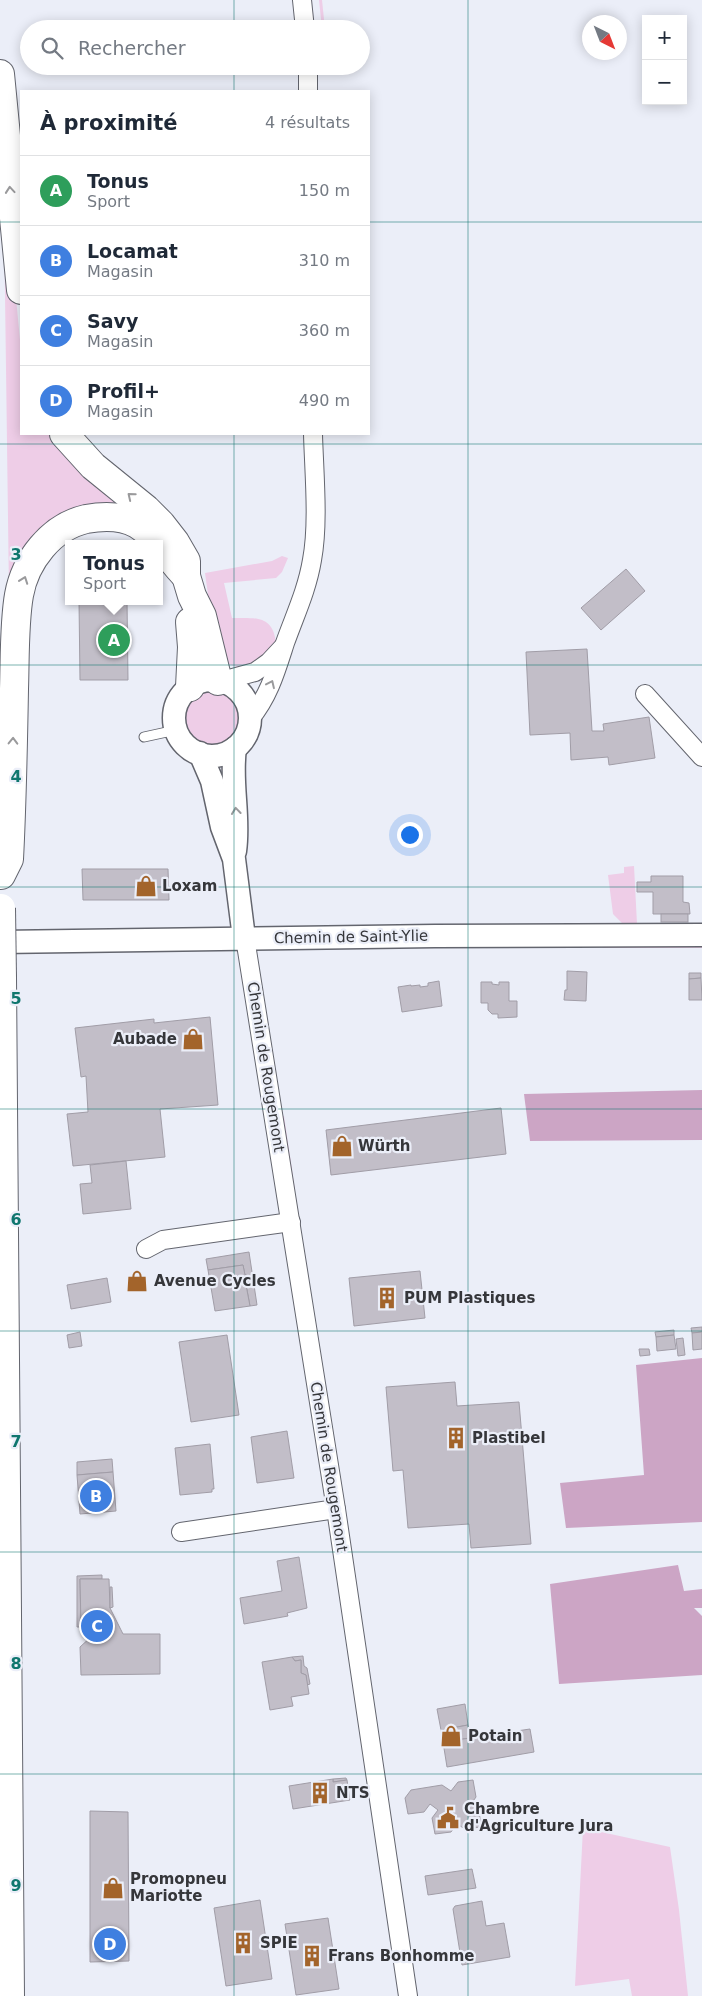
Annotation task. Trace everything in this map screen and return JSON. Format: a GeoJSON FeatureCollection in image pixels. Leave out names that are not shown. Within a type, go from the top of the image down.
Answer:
{"type":"FeatureCollection","features":[{"type":"Feature","properties":{"kind":"main road"},"geometry":{"type":"LineString","coordinates":[[0,74],[20,280]]}},
{"type":"Feature","properties":{"kind":"main road"},"geometry":{"type":"LineString","coordinates":[[65,435],[93,466],[139,503],[168,532],[186,561],[192,647],[190,687]]}},
{"type":"Feature","properties":{"kind":"main road"},"geometry":{"type":"LineString","coordinates":[[1,875],[9,859],[19,594],[34,557],[53,535],[72,524],[91,518],[116,516],[128,519],[148,532],[154,540]]}},
{"type":"Feature","properties":{"kind":"main road"},"geometry":{"type":"LineString","coordinates":[[163,550],[189,586],[202,616],[220,681]]}},
{"type":"Feature","properties":{"kind":"main road"},"geometry":{"type":"LineString","coordinates":[[0,826],[10,1996]]}},
{"type":"Feature","properties":{"kind":"main road"},"geometry":{"type":"LineString","coordinates":[[0,1815],[10,1996]]}},
{"type":"Feature","properties":{"kind":"street"},"geometry":{"type":"LineString","coordinates":[[302,0],[304,20]]}},
{"type":"Feature","properties":{"kind":"street"},"geometry":{"type":"LineString","coordinates":[[308,75],[308,90]]}},
{"type":"Feature","properties":{"kind":"street"},"geometry":{"type":"LineString","coordinates":[[250,719],[263,699],[279,665],[306,588],[313,558],[315,535],[313,435]]}},
{"type":"Feature","properties":{"kind":"street"},"geometry":{"type":"LineString","coordinates":[[220,681],[237,689],[247,702],[250,719],[248,730],[235,748],[228,752],[214,755],[200,753],[188,747],[176,730],[174,719],[176,708],[183,694],[190,687],[204,681],[220,681],[255,672],[269,662],[285,645]]}},
{"type":"Feature","properties":{"kind":"street"},"geometry":{"type":"LineString","coordinates":[[645,694],[702,757]]}},
{"type":"Feature","properties":{"kind":"street"},"geometry":{"type":"LineString","coordinates":[[234,859],[238,830],[233,780],[235,748]]}},
{"type":"Feature","properties":{"kind":"street"},"geometry":{"type":"LineString","coordinates":[[200,753],[212,781],[222,827],[234,859],[245,938]]}},
{"type":"Feature","properties":{"kind":"street","name":"Chemin de Saint-Ylie"},"geometry":{"type":"LineString","coordinates":[[0,942],[245,938],[702,935]]}},
{"type":"Feature","properties":{"kind":"street","name":"Chemin de Rougemont"},"geometry":{"type":"LineString","coordinates":[[245,938],[336,1509],[408,1996]]}},
{"type":"Feature","properties":{"kind":"street"},"geometry":{"type":"LineString","coordinates":[[146,1249],[163,1240],[291,1222]]}},
{"type":"Feature","properties":{"kind":"street"},"geometry":{"type":"LineString","coordinates":[[181,1532],[336,1509]]}},
{"type":"Feature","properties":{"kind":"lane"},"geometry":{"type":"LineString","coordinates":[[144,737],[176,730]]}},
{"type":"Feature","properties":{"kind":"shaded area"},"geometry":{"type":"Polygon","coordinates":[[[319,0],[322,0],[324,20],[321,20],[319,0]]]}},
{"type":"Feature","properties":{"kind":"shaded area"},"geometry":{"type":"Polygon","coordinates":[[[4,220],[12,257],[20,340],[20,435],[56,435],[127,501],[101,510],[65,540],[65,542],[9,592],[4,220]]]}},
{"type":"Feature","properties":{"kind":"shaded area"},"geometry":{"type":"Polygon","coordinates":[[[282,556],[288,558],[282,572],[276,578],[224,583],[232,618],[262,620],[271,627],[276,643],[253,664],[247,667],[232,666],[224,661],[210,609],[205,573],[272,561],[282,556]]]}},
{"type":"Feature","properties":{"kind":"shaded area"},"geometry":{"type":"Polygon","coordinates":[[[212,689],[228,694],[236,702],[241,718],[236,734],[228,742],[212,747],[196,742],[188,734],[183,718],[188,702],[196,694],[212,689]]]}},
{"type":"Feature","properties":{"kind":"shaded area"},"geometry":{"type":"Polygon","coordinates":[[[634,866],[637,924],[702,925],[625,926],[613,914],[608,875],[624,873],[624,867],[634,866]]]}},
{"type":"Feature","properties":{"kind":"shaded area"},"geometry":{"type":"Polygon","coordinates":[[[603,946],[702,946],[702,948],[603,948],[603,946]]]}},
{"type":"Feature","properties":{"kind":"shaded area"},"geometry":{"type":"Polygon","coordinates":[[[702,1090],[702,1140],[530,1141],[524,1094],[702,1090]]]}},
{"type":"Feature","properties":{"kind":"shaded area"},"geometry":{"type":"Polygon","coordinates":[[[281,1116],[284,1116],[294,1192],[281,1116]]]}},
{"type":"Feature","properties":{"kind":"shaded area"},"geometry":{"type":"Polygon","coordinates":[[[702,1358],[702,1522],[566,1528],[560,1483],[644,1475],[636,1365],[702,1358]]]}},
{"type":"Feature","properties":{"kind":"shaded area"},"geometry":{"type":"Polygon","coordinates":[[[678,1565],[684,1591],[702,1589],[702,1608],[694,1608],[702,1616],[702,1675],[559,1684],[550,1584],[678,1565]]]}},
{"type":"Feature","properties":{"kind":"shaded area"},"geometry":{"type":"Polygon","coordinates":[[[583,1828],[670,1847],[688,1996],[632,1996],[629,1979],[575,1986],[583,1828]]]}},
{"type":"Feature","properties":{"kind":"building"},"geometry":{"type":"Polygon","coordinates":[[[626,569],[645,591],[601,630],[581,608],[626,569]]]}},
{"type":"Feature","properties":{"kind":"building"},"geometry":{"type":"Polygon","coordinates":[[[79,605],[127,605],[128,680],[80,680],[79,605]]]}},
{"type":"Feature","properties":{"kind":"building"},"geometry":{"type":"Polygon","coordinates":[[[587,649],[592,731],[604,731],[603,724],[649,717],[655,758],[609,765],[608,757],[571,760],[570,733],[530,735],[526,652],[587,649]]]}},
{"type":"Feature","properties":{"kind":"building"},"geometry":{"type":"Polygon","coordinates":[[[82,869],[168,869],[169,900],[83,900],[82,869]]]}},
{"type":"Feature","properties":{"kind":"building"},"geometry":{"type":"Polygon","coordinates":[[[651,876],[683,876],[683,902],[689,903],[690,914],[653,914],[653,892],[637,892],[637,882],[651,882],[651,876]]]}},
{"type":"Feature","properties":{"kind":"building"},"geometry":{"type":"Polygon","coordinates":[[[661,914],[688,914],[688,922],[661,922],[661,914]]]}},
{"type":"Feature","properties":{"kind":"building"},"geometry":{"type":"Polygon","coordinates":[[[567,971],[587,972],[586,1001],[564,1000],[565,990],[567,990],[567,971]]]}},
{"type":"Feature","properties":{"kind":"building"},"geometry":{"type":"Polygon","coordinates":[[[689,973],[701,973],[701,978],[689,979],[689,973]]]}},
{"type":"Feature","properties":{"kind":"building"},"geometry":{"type":"Polygon","coordinates":[[[701,978],[702,1000],[689,1000],[689,979],[701,978]]]}},
{"type":"Feature","properties":{"kind":"building"},"geometry":{"type":"Polygon","coordinates":[[[439,981],[442,1006],[402,1012],[398,987],[411,985],[428,986],[428,983],[439,981]]]}},
{"type":"Feature","properties":{"kind":"building"},"geometry":{"type":"Polygon","coordinates":[[[481,982],[492,982],[492,984],[499,985],[499,982],[509,982],[509,1001],[517,1001],[517,1017],[498,1018],[498,1014],[492,1014],[488,1010],[488,1003],[481,1003],[481,982]]]}},
{"type":"Feature","properties":{"kind":"building"},"geometry":{"type":"Polygon","coordinates":[[[210,1017],[218,1105],[160,1109],[165,1157],[73,1166],[67,1114],[88,1112],[86,1076],[81,1077],[75,1028],[154,1019],[154,1023],[210,1017]]]}},
{"type":"Feature","properties":{"kind":"building"},"geometry":{"type":"Polygon","coordinates":[[[501,1108],[506,1154],[331,1175],[326,1130],[501,1108]]]}},
{"type":"Feature","properties":{"kind":"building"},"geometry":{"type":"Polygon","coordinates":[[[126,1161],[131,1209],[83,1214],[80,1184],[92,1183],[90,1165],[126,1161]]]}},
{"type":"Feature","properties":{"kind":"building"},"geometry":{"type":"Polygon","coordinates":[[[249,1252],[257,1305],[250,1306],[246,1285],[251,1280],[249,1276],[245,1275],[243,1265],[208,1270],[206,1259],[249,1252]]]}},
{"type":"Feature","properties":{"kind":"building"},"geometry":{"type":"Polygon","coordinates":[[[243,1265],[245,1275],[249,1276],[251,1280],[246,1285],[250,1306],[215,1311],[208,1270],[243,1265]]]}},
{"type":"Feature","properties":{"kind":"building","name":"PUM Plastiques"},"geometry":{"type":"Polygon","coordinates":[[[420,1271],[425,1318],[354,1326],[349,1278],[420,1271]]]}},
{"type":"Feature","properties":{"kind":"building"},"geometry":{"type":"Polygon","coordinates":[[[107,1278],[111,1302],[71,1309],[67,1285],[107,1278]]]}},
{"type":"Feature","properties":{"kind":"building"},"geometry":{"type":"Polygon","coordinates":[[[702,1327],[702,1332],[692,1333],[691,1328],[702,1327]]]}},
{"type":"Feature","properties":{"kind":"building"},"geometry":{"type":"Polygon","coordinates":[[[674,1330],[674,1335],[656,1337],[655,1332],[674,1330]]]}},
{"type":"Feature","properties":{"kind":"building"},"geometry":{"type":"Polygon","coordinates":[[[80,1332],[82,1346],[69,1348],[67,1335],[80,1332]]]}},
{"type":"Feature","properties":{"kind":"building"},"geometry":{"type":"Polygon","coordinates":[[[702,1332],[702,1349],[693,1350],[692,1333],[702,1332]]]}},
{"type":"Feature","properties":{"kind":"building"},"geometry":{"type":"Polygon","coordinates":[[[227,1335],[239,1415],[191,1422],[179,1342],[227,1335]]]}},
{"type":"Feature","properties":{"kind":"building"},"geometry":{"type":"Polygon","coordinates":[[[674,1335],[676,1349],[657,1351],[656,1337],[674,1335]]]}},
{"type":"Feature","properties":{"kind":"building"},"geometry":{"type":"Polygon","coordinates":[[[683,1338],[685,1355],[678,1356],[676,1339],[683,1338]]]}},
{"type":"Feature","properties":{"kind":"building"},"geometry":{"type":"Polygon","coordinates":[[[639,1349],[649,1349],[650,1355],[640,1356],[639,1349]]]}},
{"type":"Feature","properties":{"kind":"building","name":"Plastibel"},"geometry":{"type":"Polygon","coordinates":[[[455,1382],[457,1406],[519,1402],[531,1544],[471,1548],[469,1524],[408,1528],[403,1470],[393,1471],[386,1387],[455,1382]]]}},
{"type":"Feature","properties":{"kind":"building"},"geometry":{"type":"Polygon","coordinates":[[[287,1431],[294,1478],[257,1483],[251,1437],[287,1431]]]}},
{"type":"Feature","properties":{"kind":"building"},"geometry":{"type":"Polygon","coordinates":[[[210,1444],[214,1489],[212,1489],[212,1492],[180,1495],[175,1448],[210,1444]]]}},
{"type":"Feature","properties":{"kind":"building"},"geometry":{"type":"Polygon","coordinates":[[[112,1459],[113,1472],[77,1475],[77,1462],[112,1459]]]}},
{"type":"Feature","properties":{"kind":"building"},"geometry":{"type":"Polygon","coordinates":[[[113,1472],[116,1511],[80,1514],[77,1475],[113,1472]]]}},
{"type":"Feature","properties":{"kind":"building"},"geometry":{"type":"Polygon","coordinates":[[[299,1557],[307,1608],[287,1613],[288,1616],[244,1624],[240,1598],[282,1591],[277,1561],[299,1557]]]}},
{"type":"Feature","properties":{"kind":"building"},"geometry":{"type":"Polygon","coordinates":[[[102,1575],[102,1579],[80,1579],[81,1627],[77,1627],[77,1576],[102,1575]]]}},
{"type":"Feature","properties":{"kind":"building"},"geometry":{"type":"Polygon","coordinates":[[[80,1579],[109,1579],[110,1608],[123,1634],[160,1634],[160,1674],[81,1675],[80,1647],[92,1636],[81,1627],[80,1579]]]}},
{"type":"Feature","properties":{"kind":"building"},"geometry":{"type":"Polygon","coordinates":[[[110,1587],[112,1587],[113,1607],[110,1608],[110,1587]]]}},
{"type":"Feature","properties":{"kind":"building"},"geometry":{"type":"Polygon","coordinates":[[[303,1656],[310,1684],[307,1685],[306,1675],[301,1673],[301,1660],[295,1661],[292,1657],[303,1656]]]}},
{"type":"Feature","properties":{"kind":"building"},"geometry":{"type":"Polygon","coordinates":[[[292,1657],[295,1661],[301,1660],[301,1673],[306,1675],[309,1694],[291,1697],[293,1706],[270,1710],[262,1662],[292,1657]]]}},
{"type":"Feature","properties":{"kind":"building"},"geometry":{"type":"Polygon","coordinates":[[[465,1704],[468,1725],[441,1730],[437,1709],[465,1704]]]}},
{"type":"Feature","properties":{"kind":"building"},"geometry":{"type":"Polygon","coordinates":[[[468,1725],[471,1738],[443,1742],[441,1730],[468,1725]]]}},
{"type":"Feature","properties":{"kind":"building"},"geometry":{"type":"Polygon","coordinates":[[[530,1729],[534,1752],[447,1767],[443,1742],[530,1729]]]}},
{"type":"Feature","properties":{"kind":"building"},"geometry":{"type":"Polygon","coordinates":[[[346,1778],[347,1780],[333,1782],[333,1779],[346,1778]]]}},
{"type":"Feature","properties":{"kind":"building","name":"NTS"},"geometry":{"type":"Polygon","coordinates":[[[333,1779],[333,1782],[347,1780],[350,1800],[293,1809],[289,1786],[333,1779]]]}},
{"type":"Feature","properties":{"kind":"building"},"geometry":{"type":"Polygon","coordinates":[[[473,1780],[476,1797],[471,1804],[479,1810],[481,1827],[465,1829],[457,1824],[451,1832],[435,1834],[432,1818],[438,1810],[430,1804],[424,1812],[408,1814],[405,1798],[411,1790],[442,1785],[451,1791],[458,1782],[473,1780]]]}},
{"type":"Feature","properties":{"kind":"building"},"geometry":{"type":"Polygon","coordinates":[[[90,1811],[128,1812],[129,1961],[90,1962],[90,1811]]]}},
{"type":"Feature","properties":{"kind":"building"},"geometry":{"type":"Polygon","coordinates":[[[472,1869],[476,1888],[428,1895],[425,1876],[472,1869]]]}},
{"type":"Feature","properties":{"kind":"building","name":"SPIE"},"geometry":{"type":"Polygon","coordinates":[[[260,1900],[272,1979],[226,1986],[214,1908],[260,1900]]]}},
{"type":"Feature","properties":{"kind":"building"},"geometry":{"type":"Polygon","coordinates":[[[482,1901],[486,1926],[504,1923],[510,1957],[462,1965],[453,1909],[455,1906],[482,1901]]]}},
{"type":"Feature","properties":{"kind":"building","name":"Frans Bonhomme"},"geometry":{"type":"Polygon","coordinates":[[[328,1918],[339,1989],[296,1995],[285,1924],[328,1918]]]}},
{"type":"Feature","properties":{"kind":"place","name":"Tonus"},"geometry":{"type":"Point","coordinates":[114,640]}},
{"type":"Feature","properties":{"kind":"place","name":"Loxam"},"geometry":{"type":"Point","coordinates":[146,886]}},
{"type":"Feature","properties":{"kind":"place","name":"Aubade"},"geometry":{"type":"Point","coordinates":[193,1039]}},
{"type":"Feature","properties":{"kind":"place","name":"Würth"},"geometry":{"type":"Point","coordinates":[342,1146]}},
{"type":"Feature","properties":{"kind":"place","name":"Avenue Cycles"},"geometry":{"type":"Point","coordinates":[137,1281]}},
{"type":"Feature","properties":{"kind":"place","name":"PUM Plastiques"},"geometry":{"type":"Point","coordinates":[387,1298]}},
{"type":"Feature","properties":{"kind":"place","name":"Plastibel"},"geometry":{"type":"Point","coordinates":[456,1438]}},
{"type":"Feature","properties":{"kind":"place","name":"Locamat"},"geometry":{"type":"Point","coordinates":[96,1496]}},
{"type":"Feature","properties":{"kind":"place","name":"Savy"},"geometry":{"type":"Point","coordinates":[97,1626]}},
{"type":"Feature","properties":{"kind":"place","name":"Potain"},"geometry":{"type":"Point","coordinates":[451,1736]}},
{"type":"Feature","properties":{"kind":"place","name":"NTS"},"geometry":{"type":"Point","coordinates":[320,1793]}},
{"type":"Feature","properties":{"kind":"place","name":"Chambre d'Agriculture Jura"},"geometry":{"type":"Point","coordinates":[448,1818]}},
{"type":"Feature","properties":{"kind":"place","name":"Promopneu Mariotte"},"geometry":{"type":"Point","coordinates":[113,1888]}},
{"type":"Feature","properties":{"kind":"place","name":"SPIE"},"geometry":{"type":"Point","coordinates":[243,1943]}},
{"type":"Feature","properties":{"kind":"place","name":"Profil+"},"geometry":{"type":"Point","coordinates":[110,1944]}},
{"type":"Feature","properties":{"kind":"place","name":"Frans Bonhomme"},"geometry":{"type":"Point","coordinates":[312,1956]}}]}
